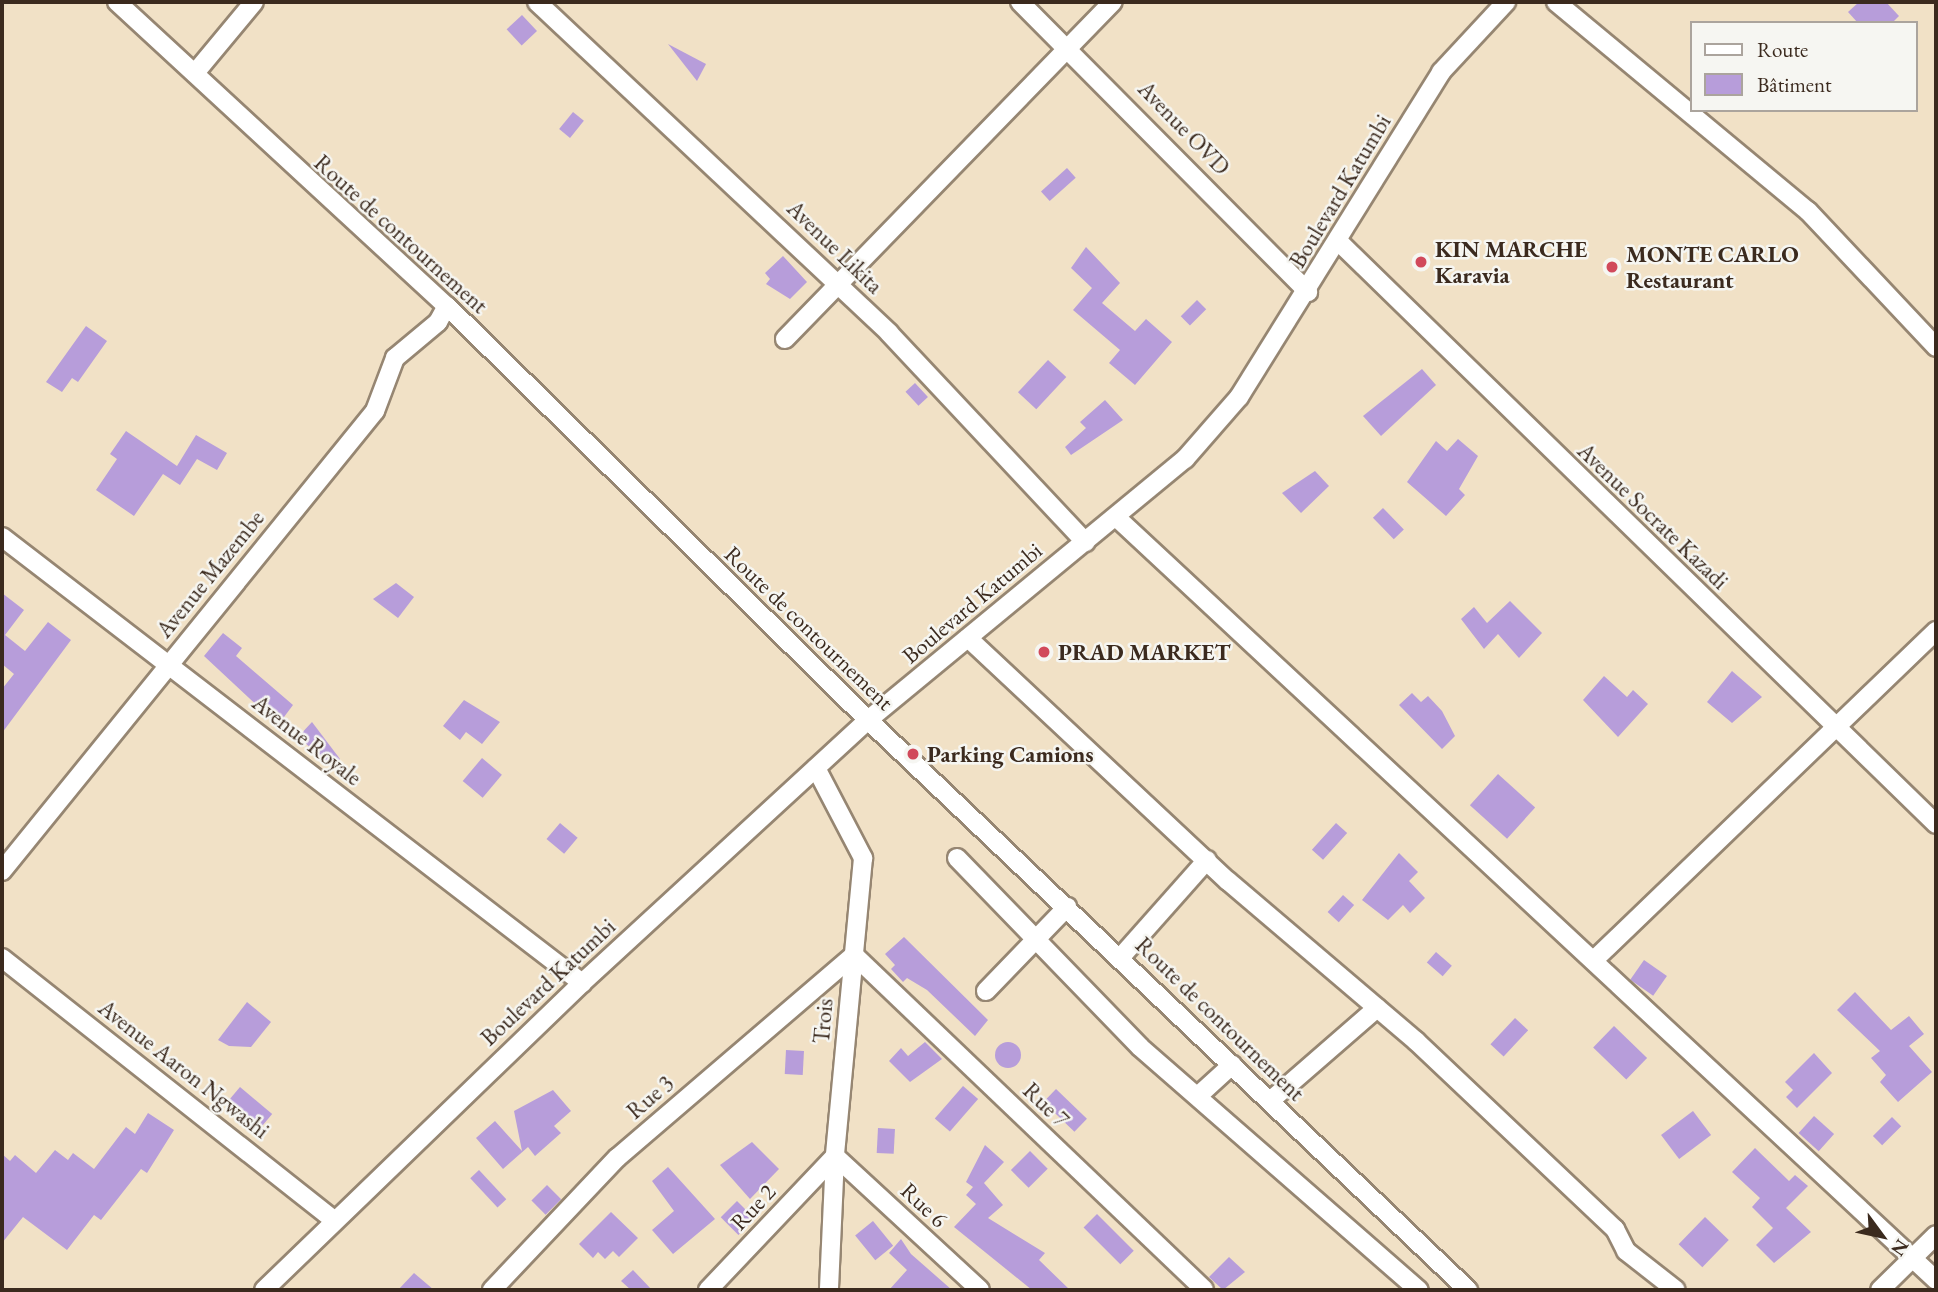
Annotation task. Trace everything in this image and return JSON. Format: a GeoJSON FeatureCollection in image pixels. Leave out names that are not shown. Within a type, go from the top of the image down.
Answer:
{"type":"FeatureCollection","features":[{"type":"Feature","properties":{"kind":"street","name":"Route de contournement"},"geometry":{"type":"LineString","coordinates":[[117,2],[447,306],[868,720],[1468,1290]]}},
{"type":"Feature","properties":{"kind":"street"},"geometry":{"type":"LineString","coordinates":[[195,73],[254,2]]}},
{"type":"Feature","properties":{"kind":"street","name":"Avenue Likita"},"geometry":{"type":"LineString","coordinates":[[537,2],[839,284],[1084,542]]}},
{"type":"Feature","properties":{"kind":"street","name":"Avenue OVD"},"geometry":{"type":"LineString","coordinates":[[1020,2],[1068,47],[1308,292]]}},
{"type":"Feature","properties":{"kind":"street"},"geometry":{"type":"LineString","coordinates":[[785,340],[1113,2]]}},
{"type":"Feature","properties":{"kind":"street","name":"Boulevard Katumbi"},"geometry":{"type":"LineString","coordinates":[[264,1290],[582,983],[868,720],[1116,517],[1211,431],[1308,292],[1441,72],[1506,2]]}},
{"type":"Feature","properties":{"kind":"street"},"geometry":{"type":"LineString","coordinates":[[1556,2],[1808,211],[1936,347]]}},
{"type":"Feature","properties":{"kind":"street","name":"Avenue Socrate Kazadi"},"geometry":{"type":"LineString","coordinates":[[1338,241],[1577,479],[1840,726],[1936,824]]}},
{"type":"Feature","properties":{"kind":"street","name":"Avenue Mazembe"},"geometry":{"type":"LineString","coordinates":[[2,871],[375,411],[395,358],[438,322],[447,306]]}},
{"type":"Feature","properties":{"kind":"street"},"geometry":{"type":"LineString","coordinates":[[1116,517],[1936,1280]]}},
{"type":"Feature","properties":{"kind":"street","name":"Avenue Royale"},"geometry":{"type":"LineString","coordinates":[[2,537],[582,983]]}},
{"type":"Feature","properties":{"kind":"street"},"geometry":{"type":"LineString","coordinates":[[1594,960],[1936,631]]}},
{"type":"Feature","properties":{"kind":"street"},"geometry":{"type":"LineString","coordinates":[[968,638],[1207,860],[1377,1008],[1615,1229],[1626,1251],[1676,1290]]}},
{"type":"Feature","properties":{"kind":"street","name":"Trois"},"geometry":{"type":"LineString","coordinates":[[816,768],[863,858],[835,1157],[829,1290]]}},
{"type":"Feature","properties":{"kind":"street"},"geometry":{"type":"LineString","coordinates":[[957,858],[1140,1047],[1199,1095],[1419,1290]]}},
{"type":"Feature","properties":{"kind":"street"},"geometry":{"type":"LineString","coordinates":[[1120,958],[1207,860]]}},
{"type":"Feature","properties":{"kind":"street"},"geometry":{"type":"LineString","coordinates":[[986,991],[1033,939],[1067,907]]}},
{"type":"Feature","properties":{"kind":"street","name":"Rue 3"},"geometry":{"type":"LineString","coordinates":[[492,1290],[617,1158],[854,955]]}},
{"type":"Feature","properties":{"kind":"street","name":"Rue 7"},"geometry":{"type":"LineString","coordinates":[[854,955],[1204,1290]]}},
{"type":"Feature","properties":{"kind":"street","name":"Avenue Aaron Ngwashi"},"geometry":{"type":"LineString","coordinates":[[2,958],[335,1220]]}},
{"type":"Feature","properties":{"kind":"street"},"geometry":{"type":"LineString","coordinates":[[1270,1101],[1377,1008]]}},
{"type":"Feature","properties":{"kind":"street"},"geometry":{"type":"LineString","coordinates":[[1199,1095],[1232,1065]]}},
{"type":"Feature","properties":{"kind":"street","name":"Rue 2"},"geometry":{"type":"LineString","coordinates":[[708,1290],[835,1157]]}},
{"type":"Feature","properties":{"kind":"street","name":"Rue 6"},"geometry":{"type":"LineString","coordinates":[[835,1157],[980,1290]]}},
{"type":"Feature","properties":{"kind":"street"},"geometry":{"type":"LineString","coordinates":[[1881,1290],[1936,1235]]}},
{"type":"Feature","properties":{"kind":"building"},"geometry":{"type":"Polygon","coordinates":[[[1859,2],[1886,2],[1899,16],[1894,21],[1856,21],[1848,12],[1859,2]]]}},
{"type":"Feature","properties":{"kind":"building"},"geometry":{"type":"Polygon","coordinates":[[[522,15],[537,31],[522,45],[507,29],[522,15]]]}},
{"type":"Feature","properties":{"kind":"building"},"geometry":{"type":"Polygon","coordinates":[[[668,44],[706,64],[697,81],[668,44]]]}},
{"type":"Feature","properties":{"kind":"building"},"geometry":{"type":"Polygon","coordinates":[[[573,112],[584,121],[570,138],[559,129],[573,112]]]}},
{"type":"Feature","properties":{"kind":"building"},"geometry":{"type":"Polygon","coordinates":[[[1067,168],[1076,178],[1050,201],[1041,191],[1067,168]]]}},
{"type":"Feature","properties":{"kind":"building"},"geometry":{"type":"Polygon","coordinates":[[[1086,247],[1120,283],[1102,303],[1135,331],[1146,319],[1172,342],[1135,385],[1109,363],[1120,350],[1073,310],[1092,288],[1071,268],[1086,247]]]}},
{"type":"Feature","properties":{"kind":"building"},"geometry":{"type":"Polygon","coordinates":[[[783,256],[807,282],[790,299],[766,284],[770,279],[765,273],[783,256]]]}},
{"type":"Feature","properties":{"kind":"building"},"geometry":{"type":"Polygon","coordinates":[[[1197,300],[1206,309],[1190,325],[1181,316],[1197,300]]]}},
{"type":"Feature","properties":{"kind":"building"},"geometry":{"type":"Polygon","coordinates":[[[86,326],[107,341],[78,382],[72,378],[62,392],[46,382],[86,326]]]}},
{"type":"Feature","properties":{"kind":"building"},"geometry":{"type":"Polygon","coordinates":[[[1048,360],[1066,377],[1036,409],[1018,392],[1048,360]]]}},
{"type":"Feature","properties":{"kind":"building"},"geometry":{"type":"Polygon","coordinates":[[[1422,369],[1436,385],[1381,436],[1363,416],[1422,369]]]}},
{"type":"Feature","properties":{"kind":"building"},"geometry":{"type":"Polygon","coordinates":[[[915,383],[928,397],[918,406],[905,392],[915,383]]]}},
{"type":"Feature","properties":{"kind":"building"},"geometry":{"type":"Polygon","coordinates":[[[1105,400],[1123,420],[1071,455],[1065,447],[1086,428],[1080,422],[1105,400]]]}},
{"type":"Feature","properties":{"kind":"building"},"geometry":{"type":"Polygon","coordinates":[[[126,431],[177,466],[196,435],[227,453],[217,470],[197,459],[180,485],[163,474],[134,516],[96,490],[117,459],[110,454],[126,431]]]}},
{"type":"Feature","properties":{"kind":"building"},"geometry":{"type":"Polygon","coordinates":[[[1458,439],[1478,456],[1459,489],[1465,495],[1446,516],[1407,482],[1436,441],[1447,451],[1458,439]]]}},
{"type":"Feature","properties":{"kind":"building"},"geometry":{"type":"Polygon","coordinates":[[[1315,471],[1329,486],[1301,513],[1282,493],[1315,471]]]}},
{"type":"Feature","properties":{"kind":"building"},"geometry":{"type":"Polygon","coordinates":[[[1383,508],[1404,530],[1394,539],[1373,518],[1383,508]]]}},
{"type":"Feature","properties":{"kind":"building"},"geometry":{"type":"Polygon","coordinates":[[[396,583],[414,597],[398,618],[373,599],[396,583]]]}},
{"type":"Feature","properties":{"kind":"building"},"geometry":{"type":"Polygon","coordinates":[[[2,593],[24,610],[5,635],[25,651],[48,622],[71,640],[2,733],[2,689],[14,674],[2,664],[2,593]]]}},
{"type":"Feature","properties":{"kind":"building"},"geometry":{"type":"Polygon","coordinates":[[[1510,601],[1542,633],[1519,658],[1498,634],[1484,649],[1461,619],[1474,607],[1487,623],[1510,601]]]}},
{"type":"Feature","properties":{"kind":"building"},"geometry":{"type":"Polygon","coordinates":[[[223,633],[242,648],[236,656],[293,705],[278,725],[204,656],[223,633]]]}},
{"type":"Feature","properties":{"kind":"building"},"geometry":{"type":"Polygon","coordinates":[[[1732,671],[1762,697],[1732,723],[1707,702],[1732,671]]]}},
{"type":"Feature","properties":{"kind":"building"},"geometry":{"type":"Polygon","coordinates":[[[1604,676],[1627,697],[1633,690],[1648,704],[1618,737],[1583,700],[1604,676]]]}},
{"type":"Feature","properties":{"kind":"building"},"geometry":{"type":"Polygon","coordinates":[[[1412,693],[1421,702],[1428,696],[1442,711],[1455,736],[1442,749],[1399,705],[1412,693]]]}},
{"type":"Feature","properties":{"kind":"building"},"geometry":{"type":"Polygon","coordinates":[[[464,700],[500,722],[482,744],[466,732],[460,740],[443,726],[464,700]]]}},
{"type":"Feature","properties":{"kind":"building"},"geometry":{"type":"Polygon","coordinates":[[[312,722],[340,759],[333,767],[298,737],[312,722]]]}},
{"type":"Feature","properties":{"kind":"building"},"geometry":{"type":"Polygon","coordinates":[[[482,758],[502,775],[483,798],[463,781],[482,758]]]}},
{"type":"Feature","properties":{"kind":"building"},"geometry":{"type":"Polygon","coordinates":[[[1498,774],[1535,807],[1507,839],[1470,805],[1498,774]]]}},
{"type":"Feature","properties":{"kind":"building"},"geometry":{"type":"Polygon","coordinates":[[[560,823],[578,838],[564,854],[547,839],[560,823]]]}},
{"type":"Feature","properties":{"kind":"building"},"geometry":{"type":"Polygon","coordinates":[[[1336,823],[1347,833],[1323,860],[1312,850],[1336,823]]]}},
{"type":"Feature","properties":{"kind":"building"},"geometry":{"type":"Polygon","coordinates":[[[1399,853],[1418,872],[1409,881],[1425,898],[1410,913],[1403,905],[1388,920],[1362,900],[1399,853]]]}},
{"type":"Feature","properties":{"kind":"building"},"geometry":{"type":"Polygon","coordinates":[[[1343,895],[1354,905],[1339,922],[1328,912],[1343,895]]]}},
{"type":"Feature","properties":{"kind":"building"},"geometry":{"type":"Polygon","coordinates":[[[904,937],[988,1020],[975,1036],[927,990],[907,978],[903,982],[891,969],[895,965],[885,954],[904,937]]]}},
{"type":"Feature","properties":{"kind":"building"},"geometry":{"type":"Polygon","coordinates":[[[1436,952],[1452,966],[1443,976],[1427,963],[1436,952]]]}},
{"type":"Feature","properties":{"kind":"building"},"geometry":{"type":"Polygon","coordinates":[[[1644,960],[1667,976],[1653,996],[1630,980],[1644,960]]]}},
{"type":"Feature","properties":{"kind":"building"},"geometry":{"type":"Polygon","coordinates":[[[1855,992],[1891,1030],[1909,1016],[1924,1034],[1909,1046],[1932,1072],[1898,1102],[1880,1082],[1886,1075],[1871,1058],[1880,1051],[1837,1010],[1855,992]]]}},
{"type":"Feature","properties":{"kind":"building"},"geometry":{"type":"Polygon","coordinates":[[[247,1002],[271,1022],[251,1047],[229,1046],[218,1040],[247,1002]]]}},
{"type":"Feature","properties":{"kind":"building"},"geometry":{"type":"Polygon","coordinates":[[[1515,1018],[1528,1030],[1504,1057],[1490,1044],[1515,1018]]]}},
{"type":"Feature","properties":{"kind":"building"},"geometry":{"type":"Polygon","coordinates":[[[1614,1026],[1647,1058],[1626,1080],[1593,1048],[1614,1026]]]}},
{"type":"Feature","properties":{"kind":"building"},"geometry":{"type":"Polygon","coordinates":[[[925,1042],[942,1059],[910,1082],[889,1061],[901,1048],[908,1056],[925,1042]]]}},
{"type":"Feature","properties":{"kind":"building"},"geometry":{"type":"Polygon","coordinates":[[[1008,1042],[1017,1046],[1021,1055],[1017,1064],[1008,1068],[999,1064],[995,1055],[999,1046],[1008,1042]]]}},
{"type":"Feature","properties":{"kind":"building"},"geometry":{"type":"Polygon","coordinates":[[[786,1050],[804,1051],[803,1075],[785,1074],[786,1050]]]}},
{"type":"Feature","properties":{"kind":"building"},"geometry":{"type":"Polygon","coordinates":[[[1814,1053],[1832,1073],[1797,1108],[1786,1097],[1793,1090],[1785,1082],[1814,1053]]]}},
{"type":"Feature","properties":{"kind":"building"},"geometry":{"type":"Polygon","coordinates":[[[963,1086],[978,1099],[950,1132],[935,1118],[963,1086]]]}},
{"type":"Feature","properties":{"kind":"building"},"geometry":{"type":"Polygon","coordinates":[[[240,1087],[272,1114],[258,1131],[226,1104],[240,1087]]]}},
{"type":"Feature","properties":{"kind":"building"},"geometry":{"type":"Polygon","coordinates":[[[1056,1089],[1087,1119],[1074,1132],[1043,1102],[1056,1089]]]}},
{"type":"Feature","properties":{"kind":"building"},"geometry":{"type":"Polygon","coordinates":[[[553,1090],[571,1111],[554,1126],[561,1133],[535,1156],[528,1147],[503,1169],[476,1138],[495,1121],[522,1151],[514,1111],[553,1090]]]}},
{"type":"Feature","properties":{"kind":"building"},"geometry":{"type":"Polygon","coordinates":[[[1693,1111],[1711,1135],[1679,1159],[1661,1135],[1693,1111]]]}},
{"type":"Feature","properties":{"kind":"building"},"geometry":{"type":"Polygon","coordinates":[[[148,1113],[174,1130],[147,1173],[141,1169],[101,1220],[94,1215],[67,1250],[23,1217],[2,1243],[2,1154],[10,1161],[15,1155],[36,1173],[55,1150],[68,1160],[73,1153],[94,1169],[126,1127],[135,1134],[148,1113]]]}},
{"type":"Feature","properties":{"kind":"building"},"geometry":{"type":"Polygon","coordinates":[[[1814,1116],[1834,1134],[1819,1151],[1799,1133],[1814,1116]]]}},
{"type":"Feature","properties":{"kind":"building"},"geometry":{"type":"Polygon","coordinates":[[[1892,1117],[1901,1126],[1882,1145],[1873,1136],[1892,1117]]]}},
{"type":"Feature","properties":{"kind":"building"},"geometry":{"type":"Polygon","coordinates":[[[878,1128],[895,1129],[894,1154],[877,1153],[878,1128]]]}},
{"type":"Feature","properties":{"kind":"building"},"geometry":{"type":"Polygon","coordinates":[[[752,1142],[779,1169],[750,1199],[720,1165],[752,1142]]]}},
{"type":"Feature","properties":{"kind":"building"},"geometry":{"type":"Polygon","coordinates":[[[985,1145],[1004,1162],[984,1183],[1003,1205],[988,1218],[1045,1253],[1039,1260],[1070,1290],[1032,1290],[954,1227],[976,1204],[966,1195],[973,1187],[966,1182],[985,1145]]]}},
{"type":"Feature","properties":{"kind":"building"},"geometry":{"type":"Polygon","coordinates":[[[1755,1148],[1789,1181],[1795,1175],[1808,1186],[1786,1208],[1811,1232],[1774,1263],[1756,1245],[1773,1228],[1752,1207],[1760,1198],[1732,1172],[1755,1148]]]}},
{"type":"Feature","properties":{"kind":"building"},"geometry":{"type":"Polygon","coordinates":[[[1030,1151],[1048,1169],[1029,1188],[1011,1170],[1030,1151]]]}},
{"type":"Feature","properties":{"kind":"building"},"geometry":{"type":"Polygon","coordinates":[[[668,1167],[715,1219],[673,1254],[652,1230],[674,1211],[652,1181],[668,1167]]]}},
{"type":"Feature","properties":{"kind":"building"},"geometry":{"type":"Polygon","coordinates":[[[479,1170],[506,1199],[498,1207],[470,1178],[479,1170]]]}},
{"type":"Feature","properties":{"kind":"building"},"geometry":{"type":"Polygon","coordinates":[[[547,1185],[561,1199],[546,1215],[531,1201],[547,1185]]]}},
{"type":"Feature","properties":{"kind":"building"},"geometry":{"type":"Polygon","coordinates":[[[737,1201],[755,1219],[738,1235],[721,1217],[737,1201]]]}},
{"type":"Feature","properties":{"kind":"building"},"geometry":{"type":"Polygon","coordinates":[[[611,1212],[638,1238],[619,1257],[613,1251],[605,1259],[598,1252],[593,1258],[579,1244],[611,1212]]]}},
{"type":"Feature","properties":{"kind":"building"},"geometry":{"type":"Polygon","coordinates":[[[1097,1214],[1134,1251],[1120,1264],[1084,1227],[1097,1214]]]}},
{"type":"Feature","properties":{"kind":"building"},"geometry":{"type":"Polygon","coordinates":[[[1705,1217],[1729,1240],[1702,1267],[1679,1244],[1705,1217]]]}},
{"type":"Feature","properties":{"kind":"building"},"geometry":{"type":"Polygon","coordinates":[[[873,1221],[893,1246],[875,1260],[855,1235],[873,1221]]]}},
{"type":"Feature","properties":{"kind":"building"},"geometry":{"type":"Polygon","coordinates":[[[901,1239],[911,1254],[952,1290],[889,1290],[907,1270],[889,1253],[901,1239]]]}},
{"type":"Feature","properties":{"kind":"building"},"geometry":{"type":"Polygon","coordinates":[[[1229,1257],[1245,1272],[1223,1290],[1209,1277],[1229,1257]]]}},
{"type":"Feature","properties":{"kind":"building"},"geometry":{"type":"Polygon","coordinates":[[[633,1270],[652,1290],[631,1290],[621,1281],[633,1270]]]}},
{"type":"Feature","properties":{"kind":"building"},"geometry":{"type":"Polygon","coordinates":[[[414,1273],[434,1290],[398,1290],[414,1273]]]}},
{"type":"Feature","properties":{"kind":"place","name":"KIN MARCHE Karavia"},"geometry":{"type":"Point","coordinates":[1421,262]}},
{"type":"Feature","properties":{"kind":"place","name":"MONTE CARLO Restaurant"},"geometry":{"type":"Point","coordinates":[1612,267]}},
{"type":"Feature","properties":{"kind":"place","name":"PRAD MARKET"},"geometry":{"type":"Point","coordinates":[1044,652]}},
{"type":"Feature","properties":{"kind":"place","name":"Parking Camions"},"geometry":{"type":"Point","coordinates":[913,754]}}]}
